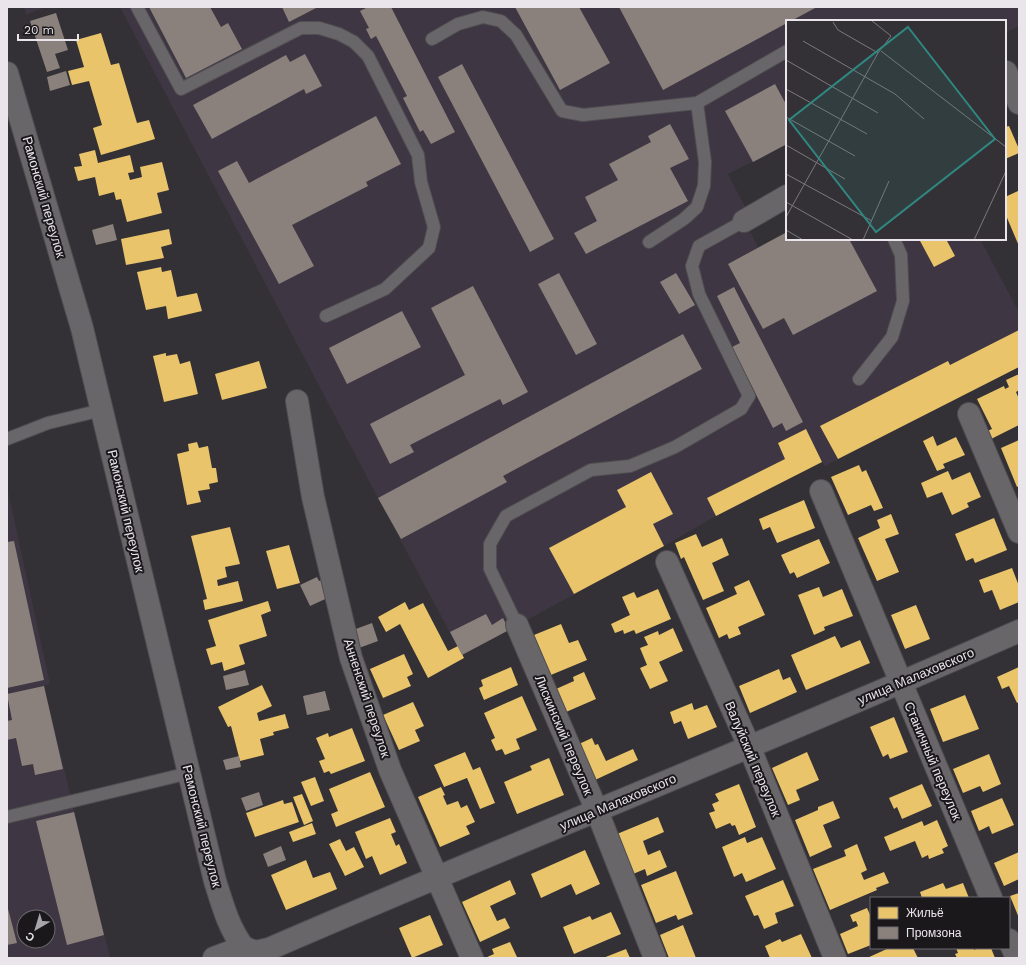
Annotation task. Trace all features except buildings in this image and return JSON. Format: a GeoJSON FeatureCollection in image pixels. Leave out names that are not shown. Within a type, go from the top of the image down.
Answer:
{"type":"FeatureCollection","features":[{"type":"Feature","properties":{"kind":"street"},"geometry":{"type":"LineString","coordinates":[[1010,71],[1019,103]]}},
{"type":"Feature","properties":{"kind":"street","name":"Рамонский переулок"},"geometry":{"type":"LineString","coordinates":[[7,73],[82,328],[215,881],[226,918],[243,947]]}},
{"type":"Feature","properties":{"kind":"street"},"geometry":{"type":"LineString","coordinates":[[744,221],[786,197]]}},
{"type":"Feature","properties":{"kind":"street","name":"Анненский переулок"},"geometry":{"type":"LineString","coordinates":[[297,401],[313,497],[351,658],[390,770],[472,958]]}},
{"type":"Feature","properties":{"kind":"street"},"geometry":{"type":"LineString","coordinates":[[969,414],[1019,532]]}},
{"type":"Feature","properties":{"kind":"street","name":"Станичный переулок"},"geometry":{"type":"LineString","coordinates":[[821,491],[991,897]]}},
{"type":"Feature","properties":{"kind":"street","name":"Валуйский переулок"},"geometry":{"type":"LineString","coordinates":[[667,562],[749,746],[835,958]]}},
{"type":"Feature","properties":{"kind":"street","name":"Лискинский переулок"},"geometry":{"type":"LineString","coordinates":[[517,625],[597,811],[655,958]]}},
{"type":"Feature","properties":{"kind":"street","name":"улица Малаховского"},"geometry":{"type":"LineString","coordinates":[[243,947],[255,952],[271,954],[437,876],[597,811],[1019,631]]}},
{"type":"Feature","properties":{"kind":"street"},"geometry":{"type":"LineString","coordinates":[[1010,942],[1017,958]]}},
{"type":"Feature","properties":{"kind":"street"},"geometry":{"type":"LineString","coordinates":[[214,958],[243,947]]}},
{"type":"Feature","properties":{"kind":"lane"},"geometry":{"type":"LineString","coordinates":[[137,7],[181,89],[301,28],[319,28],[339,34],[354,42],[368,56],[418,155],[421,182],[434,227],[429,248],[385,289],[326,316]]}},
{"type":"Feature","properties":{"kind":"lane"},"geometry":{"type":"LineString","coordinates":[[432,39],[458,24],[483,18],[501,21],[516,35],[562,111],[583,115],[697,102],[786,52]]}},
{"type":"Feature","properties":{"kind":"lane"},"geometry":{"type":"LineString","coordinates":[[649,242],[684,219],[697,207],[704,186],[705,162],[697,102]]}},
{"type":"Feature","properties":{"kind":"lane"},"geometry":{"type":"LineString","coordinates":[[517,625],[490,569],[490,544],[506,516],[592,470],[630,466],[675,447],[741,409],[749,396],[699,294],[692,266],[699,246],[744,221]]}},
{"type":"Feature","properties":{"kind":"lane"},"geometry":{"type":"LineString","coordinates":[[859,379],[892,337],[903,301],[901,254],[894,240]]}},
{"type":"Feature","properties":{"kind":"lane"},"geometry":{"type":"LineString","coordinates":[[7,439],[48,423],[102,410]]}},
{"type":"Feature","properties":{"kind":"lane"},"geometry":{"type":"LineString","coordinates":[[7,817],[189,773]]}},
{"type":"Feature","properties":{"kind":"shaded area"},"geometry":{"type":"Polygon","coordinates":[[[24,7],[45,7],[26,15],[24,7]]]}},
{"type":"Feature","properties":{"kind":"shaded area"},"geometry":{"type":"Polygon","coordinates":[[[120,7],[1019,7],[1019,26],[1006,32],[1006,20],[786,20],[786,145],[728,174],[745,207],[739,210],[758,247],[786,233],[786,240],[981,240],[1019,312],[1019,367],[825,466],[822,462],[716,516],[664,546],[462,655],[120,7]]]}},
{"type":"Feature","properties":{"kind":"shaded area"},"geometry":{"type":"Polygon","coordinates":[[[7,487],[50,684],[44,686],[110,958],[7,958],[7,487]]]}}]}
